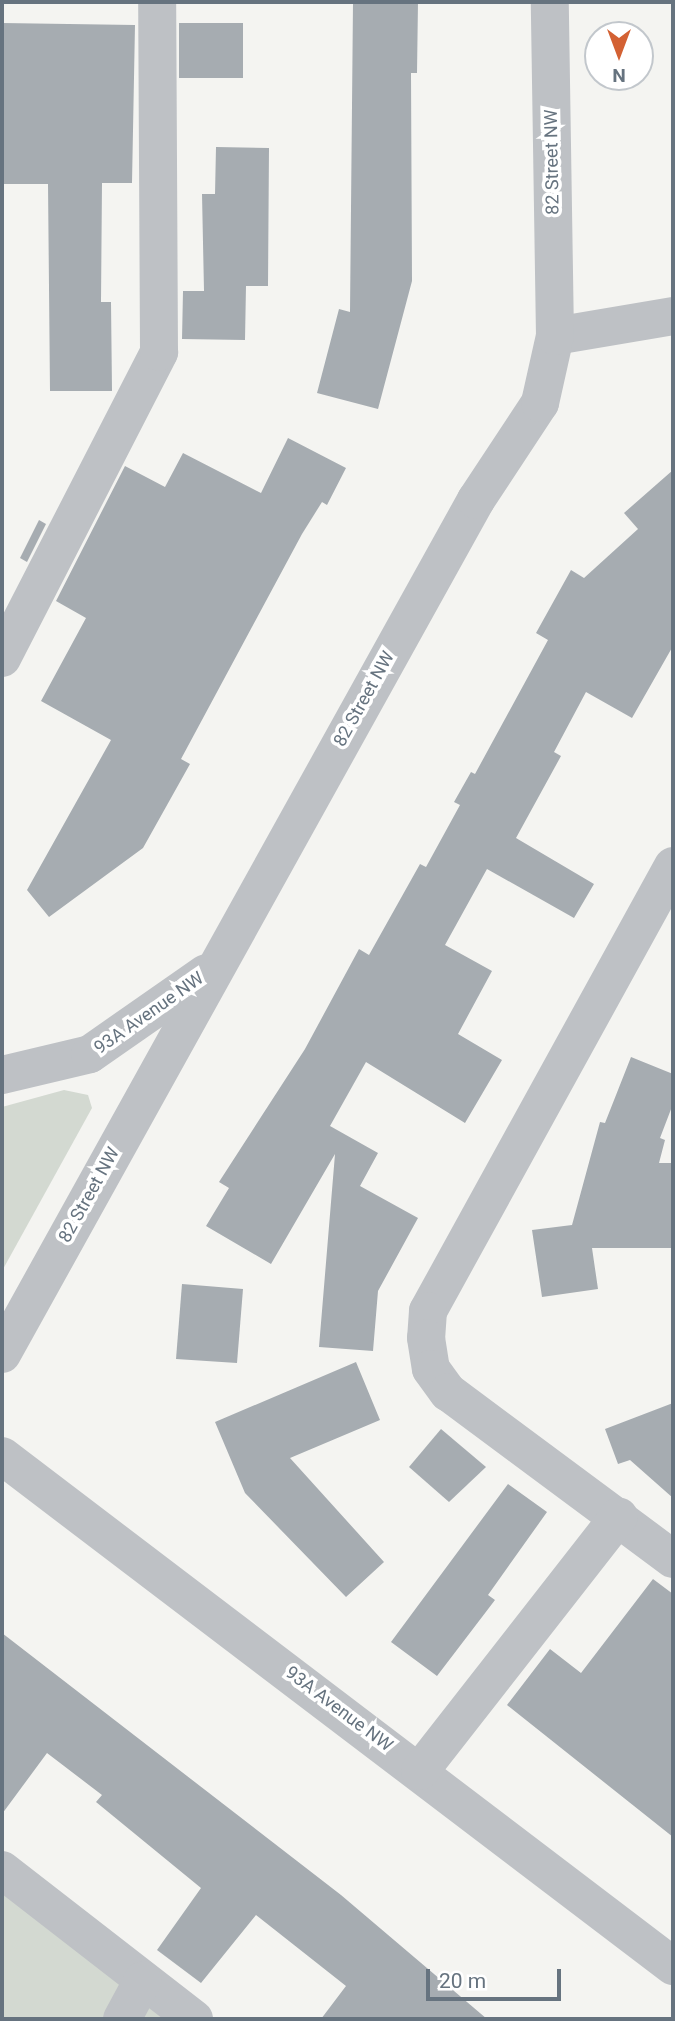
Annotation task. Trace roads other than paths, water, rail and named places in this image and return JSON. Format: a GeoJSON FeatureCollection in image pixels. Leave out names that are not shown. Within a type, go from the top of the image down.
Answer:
{"type":"FeatureCollection","features":[{"type":"Feature","properties":{"kind":"street"},"geometry":{"type":"LineString","coordinates":[[2,658],[159,352],[157,2]]}},
{"type":"Feature","properties":{"kind":"street","name":"82 Street NW"},"geometry":{"type":"LineString","coordinates":[[2,1354],[475,500],[540,403],[555,336],[550,2]]}},
{"type":"Feature","properties":{"kind":"street"},"geometry":{"type":"LineString","coordinates":[[555,336],[673,316]]}},
{"type":"Feature","properties":{"kind":"street"},"geometry":{"type":"LineString","coordinates":[[673,866],[428,1311],[426,1338],[431,1369],[448,1392],[619,1516],[673,1559]]}},
{"type":"Feature","properties":{"kind":"street","name":"93A Avenue NW"},"geometry":{"type":"LineString","coordinates":[[2,1075],[90,1054],[214,967]]}},
{"type":"Feature","properties":{"kind":"street","name":"93A Avenue NW"},"geometry":{"type":"LineString","coordinates":[[2,1456],[420,1771],[673,1966]]}},
{"type":"Feature","properties":{"kind":"street"},"geometry":{"type":"LineString","coordinates":[[420,1771],[619,1516]]}},
{"type":"Feature","properties":{"kind":"street"},"geometry":{"type":"LineString","coordinates":[[2,1870],[194,2019]]}},
{"type":"Feature","properties":{"kind":"street"},"geometry":{"type":"LineString","coordinates":[[122,2019],[143,1980]]}}]}
